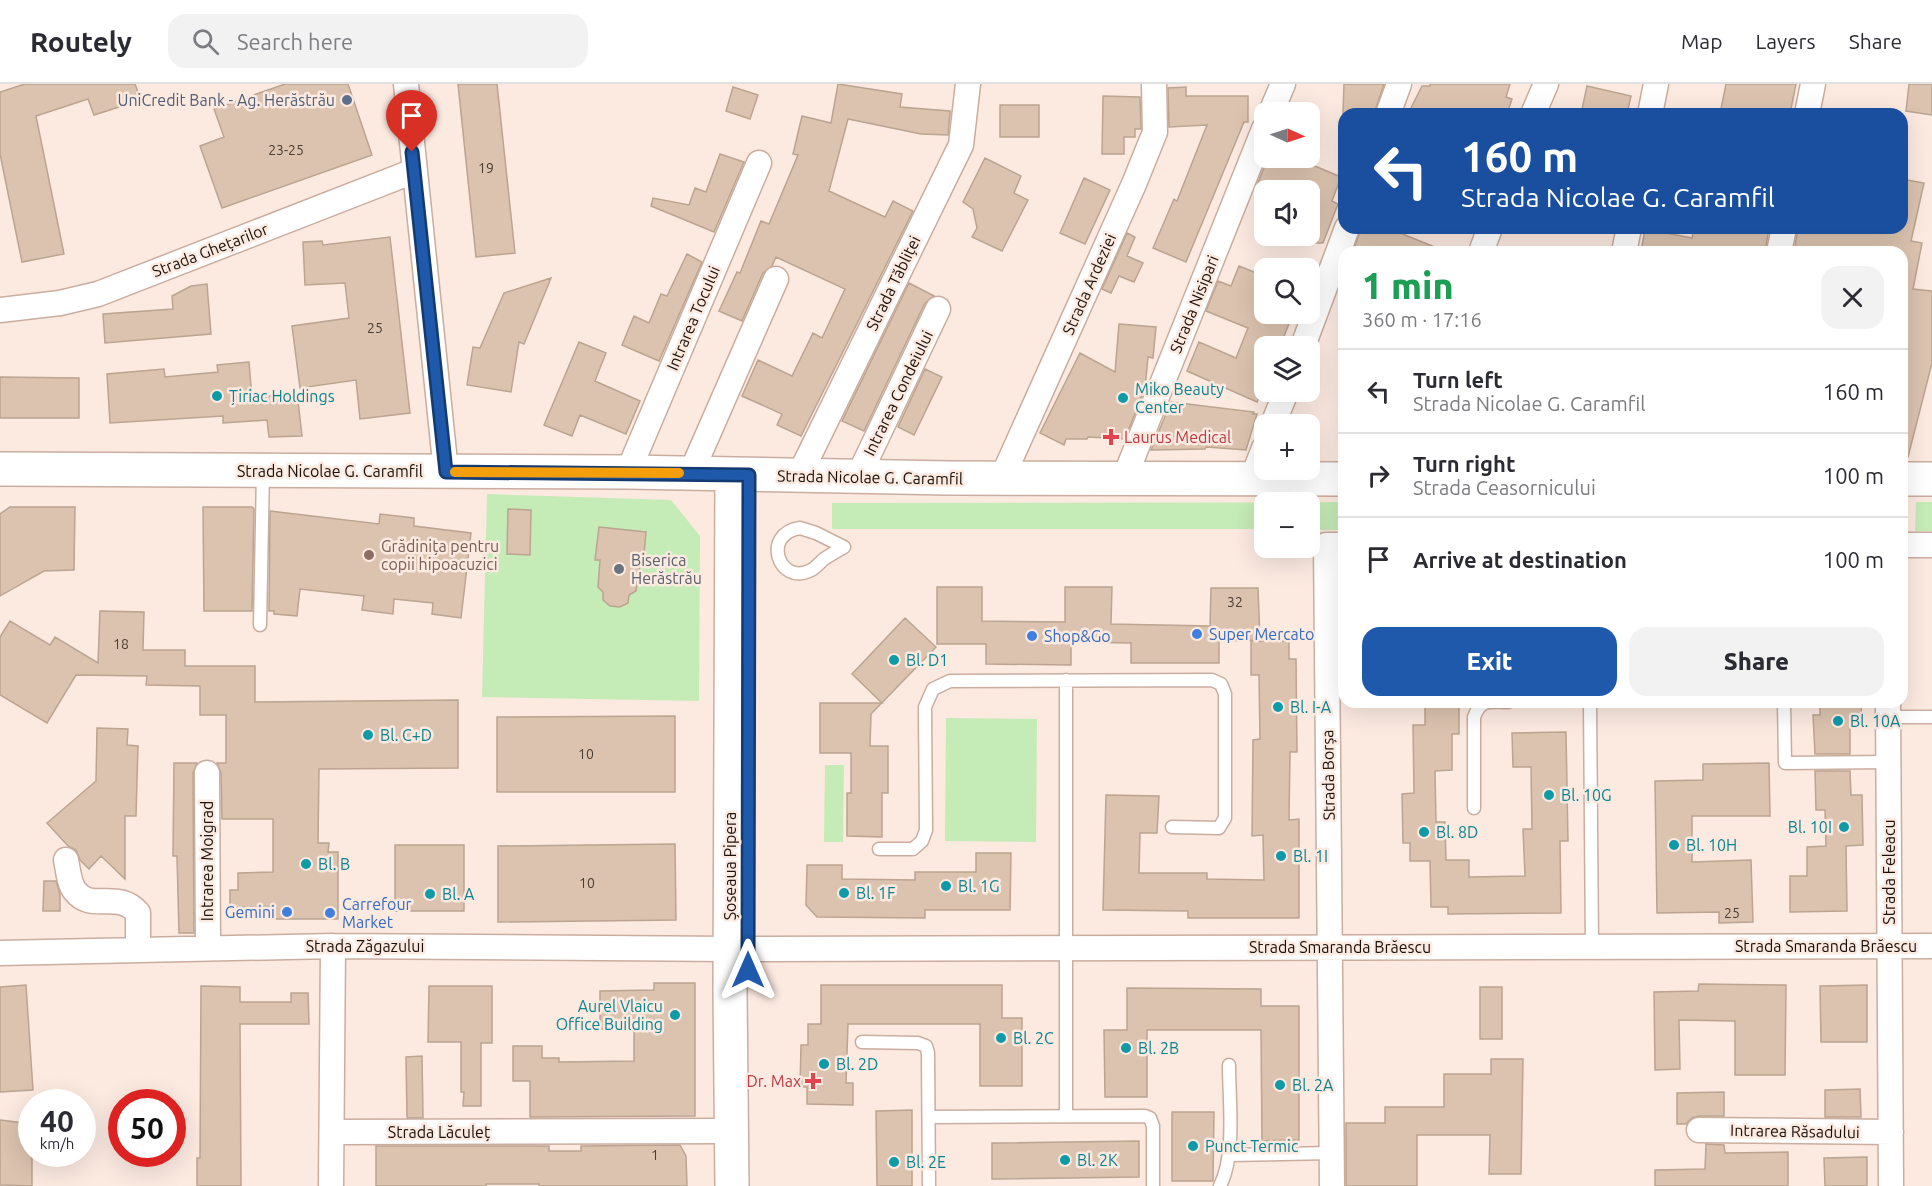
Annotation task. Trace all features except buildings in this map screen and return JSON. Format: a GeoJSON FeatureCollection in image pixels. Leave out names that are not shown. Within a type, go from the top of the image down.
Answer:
{"type":"FeatureCollection","features":[{"type":"Feature","properties":{"kind":"main road","name":"Strada Nicolae G. Caramfil"},"geometry":{"type":"LineString","coordinates":[[0,469],[1338,479]]}},
{"type":"Feature","properties":{"kind":"main road","name":"Șoseaua Pipera"},"geometry":{"type":"LineString","coordinates":[[732,1186],[739,949],[741,474]]}},
{"type":"Feature","properties":{"kind":"main road"},"geometry":{"type":"LineString","coordinates":[[1908,480],[1932,479]]}},
{"type":"Feature","properties":{"kind":"main road","name":"Șoseaua Pipera"},"geometry":{"type":"LineString","coordinates":[[739,949],[748,1186]]}},
{"type":"Feature","properties":{"kind":"street"},"geometry":{"type":"LineString","coordinates":[[406,84],[446,472]]}},
{"type":"Feature","properties":{"kind":"street","name":"Strada Tăbliței"},"geometry":{"type":"LineString","coordinates":[[799,476],[961,145],[968,84]]}},
{"type":"Feature","properties":{"kind":"street","name":"Strada Ardeziei"},"geometry":{"type":"LineString","coordinates":[[1002,478],[1155,132],[1154,84]]}},
{"type":"Feature","properties":{"kind":"street"},"geometry":{"type":"LineString","coordinates":[[1275,102],[1283,84]]}},
{"type":"Feature","properties":{"kind":"street"},"geometry":{"type":"LineString","coordinates":[[1390,108],[1399,84]]}},
{"type":"Feature","properties":{"kind":"street"},"geometry":{"type":"LineString","coordinates":[[1536,108],[1546,84]]}},
{"type":"Feature","properties":{"kind":"street"},"geometry":{"type":"LineString","coordinates":[[1651,108],[1656,84]]}},
{"type":"Feature","properties":{"kind":"street"},"geometry":{"type":"LineString","coordinates":[[1808,108],[1813,84]]}},
{"type":"Feature","properties":{"kind":"street","name":"Strada Nisipari"},"geometry":{"type":"LineString","coordinates":[[1124,479],[1254,154]]}},
{"type":"Feature","properties":{"kind":"street","name":"Intrarea Tocului"},"geometry":{"type":"LineString","coordinates":[[628,472],[759,163]]}},
{"type":"Feature","properties":{"kind":"street","name":"Strada Ghețarilor"},"geometry":{"type":"LineString","coordinates":[[0,310],[60,303],[98,294],[414,171]]}},
{"type":"Feature","properties":{"kind":"street"},"geometry":{"type":"LineString","coordinates":[[1307,336],[1338,252]]}},
{"type":"Feature","properties":{"kind":"street"},"geometry":{"type":"LineString","coordinates":[[691,473],[776,279]]}},
{"type":"Feature","properties":{"kind":"street","name":"Intrarea Condeiului"},"geometry":{"type":"LineString","coordinates":[[858,477],[938,309]]}},
{"type":"Feature","properties":{"kind":"street"},"geometry":{"type":"LineString","coordinates":[[1252,479],[1254,474]]}},
{"type":"Feature","properties":{"kind":"street","name":"Strada Borșa"},"geometry":{"type":"LineString","coordinates":[[1332,1186],[1329,947],[1335,545]]}},
{"type":"Feature","properties":{"kind":"street"},"geometry":{"type":"LineString","coordinates":[[1908,545],[1932,545]]}},
{"type":"Feature","properties":{"kind":"street","name":"Strada Feleacu"},"geometry":{"type":"LineString","coordinates":[[1888,710],[1891,1186]]}},
{"type":"Feature","properties":{"kind":"street","name":"Intrarea Moigrad"},"geometry":{"type":"LineString","coordinates":[[207,773],[208,948]]}},
{"type":"Feature","properties":{"kind":"street"},"geometry":{"type":"LineString","coordinates":[[66,860],[74,890],[82,897],[91,901],[124,902],[131,905],[138,913],[138,950]]}},
{"type":"Feature","properties":{"kind":"street"},"geometry":{"type":"LineString","coordinates":[[331,1186],[333,946]]}},
{"type":"Feature","properties":{"kind":"street","name":"Strada Zăgazului"},"geometry":{"type":"LineString","coordinates":[[0,952],[333,946],[739,949]]}},
{"type":"Feature","properties":{"kind":"street","name":"Strada Smaranda Brăescu"},"geometry":{"type":"LineString","coordinates":[[739,949],[1932,946]]}},
{"type":"Feature","properties":{"kind":"street","name":"Intrarea Răsadului"},"geometry":{"type":"LineString","coordinates":[[1699,1130],[1891,1131]]}},
{"type":"Feature","properties":{"kind":"street","name":"Strada Lăculeț"},"geometry":{"type":"LineString","coordinates":[[332,1132],[732,1131]]}},
{"type":"Feature","properties":{"kind":"lane"},"geometry":{"type":"LineString","coordinates":[[260,625],[263,470]]}},
{"type":"Feature","properties":{"kind":"lane"},"geometry":{"type":"LineString","coordinates":[[800,528],[844,547],[809,571],[801,573],[787,569],[781,564],[777,551],[781,538],[786,533],[800,528]]}},
{"type":"Feature","properties":{"kind":"lane"},"geometry":{"type":"LineString","coordinates":[[1066,680],[1066,1115]]}},
{"type":"Feature","properties":{"kind":"lane"},"geometry":{"type":"LineString","coordinates":[[879,849],[913,849],[922,841],[926,830],[925,707],[933,689],[950,681],[1212,680],[1221,684],[1225,694],[1225,818],[1219,828],[1172,826]]}},
{"type":"Feature","properties":{"kind":"lane"},"geometry":{"type":"LineString","coordinates":[[1474,808],[1474,717],[1478,708]]}},
{"type":"Feature","properties":{"kind":"lane"},"geometry":{"type":"LineString","coordinates":[[1590,708],[1592,947]]}},
{"type":"Feature","properties":{"kind":"lane"},"geometry":{"type":"LineString","coordinates":[[1784,708],[1785,763],[1888,762]]}},
{"type":"Feature","properties":{"kind":"lane"},"geometry":{"type":"LineString","coordinates":[[1888,710],[1932,717]]}},
{"type":"Feature","properties":{"kind":"lane"},"geometry":{"type":"LineString","coordinates":[[862,1042],[918,1042],[926,1046],[930,1117],[930,1186]]}},
{"type":"Feature","properties":{"kind":"lane"},"geometry":{"type":"LineString","coordinates":[[1220,1186],[1227,1172],[1229,1155],[1229,1065]]}},
{"type":"Feature","properties":{"kind":"lane"},"geometry":{"type":"LineString","coordinates":[[930,1117],[1145,1116],[1150,1118],[1153,1126],[1153,1186]]}},
{"type":"Feature","properties":{"kind":"lane"},"geometry":{"type":"LineString","coordinates":[[1229,1155],[1331,1153]]}},
{"type":"Feature","properties":{"kind":"green space"},"geometry":{"type":"Polygon","coordinates":[[[487,494],[671,500],[700,536],[699,701],[482,697],[487,494]]]}},
{"type":"Feature","properties":{"kind":"green space"},"geometry":{"type":"Polygon","coordinates":[[[1254,502],[1254,529],[832,529],[832,503],[1254,502]]]}},
{"type":"Feature","properties":{"kind":"green space"},"geometry":{"type":"Polygon","coordinates":[[[1320,502],[1338,502],[1338,530],[1320,530],[1320,502]]]}},
{"type":"Feature","properties":{"kind":"green space"},"geometry":{"type":"Polygon","coordinates":[[[1916,502],[1932,502],[1932,531],[1915,531],[1916,502]]]}},
{"type":"Feature","properties":{"kind":"green space"},"geometry":{"type":"Polygon","coordinates":[[[946,718],[1037,719],[1036,842],[945,841],[946,718]]]}},
{"type":"Feature","properties":{"kind":"green space"},"geometry":{"type":"Polygon","coordinates":[[[825,765],[844,765],[843,842],[824,842],[825,765]]]}},
{"type":"Feature","properties":{"kind":"slow traffic"},"geometry":{"type":"LineString","coordinates":[[455,472],[679,473]]}},
{"type":"Feature","properties":{"kind":"place","name":"UniCredit Bank - Ag. Herăstrău"},"geometry":{"type":"Point","coordinates":[347,100]}},
{"type":"Feature","properties":{"kind":"place","name":"Țiriac Holdings"},"geometry":{"type":"Point","coordinates":[217,396]}},
{"type":"Feature","properties":{"kind":"place","name":"Miko Beauty Center"},"geometry":{"type":"Point","coordinates":[1123,398]}},
{"type":"Feature","properties":{"kind":"place","name":"Laurus Medical"},"geometry":{"type":"Point","coordinates":[1111,437]}},
{"type":"Feature","properties":{"kind":"place","name":"Grădinița pentru copii hipoacuzici"},"geometry":{"type":"Point","coordinates":[369,555]}},
{"type":"Feature","properties":{"kind":"place","name":"Biserica Herăstrău"},"geometry":{"type":"Point","coordinates":[619,569]}},
{"type":"Feature","properties":{"kind":"place","name":"Super Mercato"},"geometry":{"type":"Point","coordinates":[1197,634]}},
{"type":"Feature","properties":{"kind":"place","name":"Shop&Go"},"geometry":{"type":"Point","coordinates":[1032,636]}},
{"type":"Feature","properties":{"kind":"place","name":"Bl. D1"},"geometry":{"type":"Point","coordinates":[894,660]}},
{"type":"Feature","properties":{"kind":"place","name":"Bl. I-A"},"geometry":{"type":"Point","coordinates":[1278,707]}},
{"type":"Feature","properties":{"kind":"place","name":"Bl. 10A"},"geometry":{"type":"Point","coordinates":[1838,721]}},
{"type":"Feature","properties":{"kind":"place","name":"Bl. C+D"},"geometry":{"type":"Point","coordinates":[368,735]}},
{"type":"Feature","properties":{"kind":"place","name":"Bl. 10G"},"geometry":{"type":"Point","coordinates":[1549,795]}},
{"type":"Feature","properties":{"kind":"place","name":"Bl. 10I"},"geometry":{"type":"Point","coordinates":[1844,827]}},
{"type":"Feature","properties":{"kind":"place","name":"Bl. 8D"},"geometry":{"type":"Point","coordinates":[1424,832]}},
{"type":"Feature","properties":{"kind":"place","name":"Bl. 10H"},"geometry":{"type":"Point","coordinates":[1674,845]}},
{"type":"Feature","properties":{"kind":"place","name":"Bl. 1I"},"geometry":{"type":"Point","coordinates":[1281,856]}},
{"type":"Feature","properties":{"kind":"place","name":"Bl. B"},"geometry":{"type":"Point","coordinates":[306,864]}},
{"type":"Feature","properties":{"kind":"place","name":"Bl. 1G"},"geometry":{"type":"Point","coordinates":[946,886]}},
{"type":"Feature","properties":{"kind":"place","name":"Bl. 1F"},"geometry":{"type":"Point","coordinates":[844,893]}},
{"type":"Feature","properties":{"kind":"place","name":"Bl. A"},"geometry":{"type":"Point","coordinates":[430,894]}},
{"type":"Feature","properties":{"kind":"place","name":"Gemini"},"geometry":{"type":"Point","coordinates":[287,912]}},
{"type":"Feature","properties":{"kind":"place","name":"Carrefour Market"},"geometry":{"type":"Point","coordinates":[330,913]}},
{"type":"Feature","properties":{"kind":"place","name":"Aurel Vlaicu Office Building"},"geometry":{"type":"Point","coordinates":[675,1015]}},
{"type":"Feature","properties":{"kind":"place","name":"Bl. 2C"},"geometry":{"type":"Point","coordinates":[1001,1038]}},
{"type":"Feature","properties":{"kind":"place","name":"Bl. 2B"},"geometry":{"type":"Point","coordinates":[1126,1048]}},
{"type":"Feature","properties":{"kind":"place","name":"Bl. 2D"},"geometry":{"type":"Point","coordinates":[824,1064]}},
{"type":"Feature","properties":{"kind":"place","name":"Dr. Max"},"geometry":{"type":"Point","coordinates":[813,1081]}},
{"type":"Feature","properties":{"kind":"place","name":"Bl. 2A"},"geometry":{"type":"Point","coordinates":[1280,1085]}},
{"type":"Feature","properties":{"kind":"place","name":"Punct Termic"},"geometry":{"type":"Point","coordinates":[1193,1146]}},
{"type":"Feature","properties":{"kind":"place","name":"Bl. 2K"},"geometry":{"type":"Point","coordinates":[1065,1160]}},
{"type":"Feature","properties":{"kind":"place","name":"Bl. 2E"},"geometry":{"type":"Point","coordinates":[894,1162]}},
{"type":"Feature","properties":{"kind":"route"},"geometry":{"type":"LineString","coordinates":[[412,152],[446,472],[628,472],[749,475],[748,970]]}}]}
